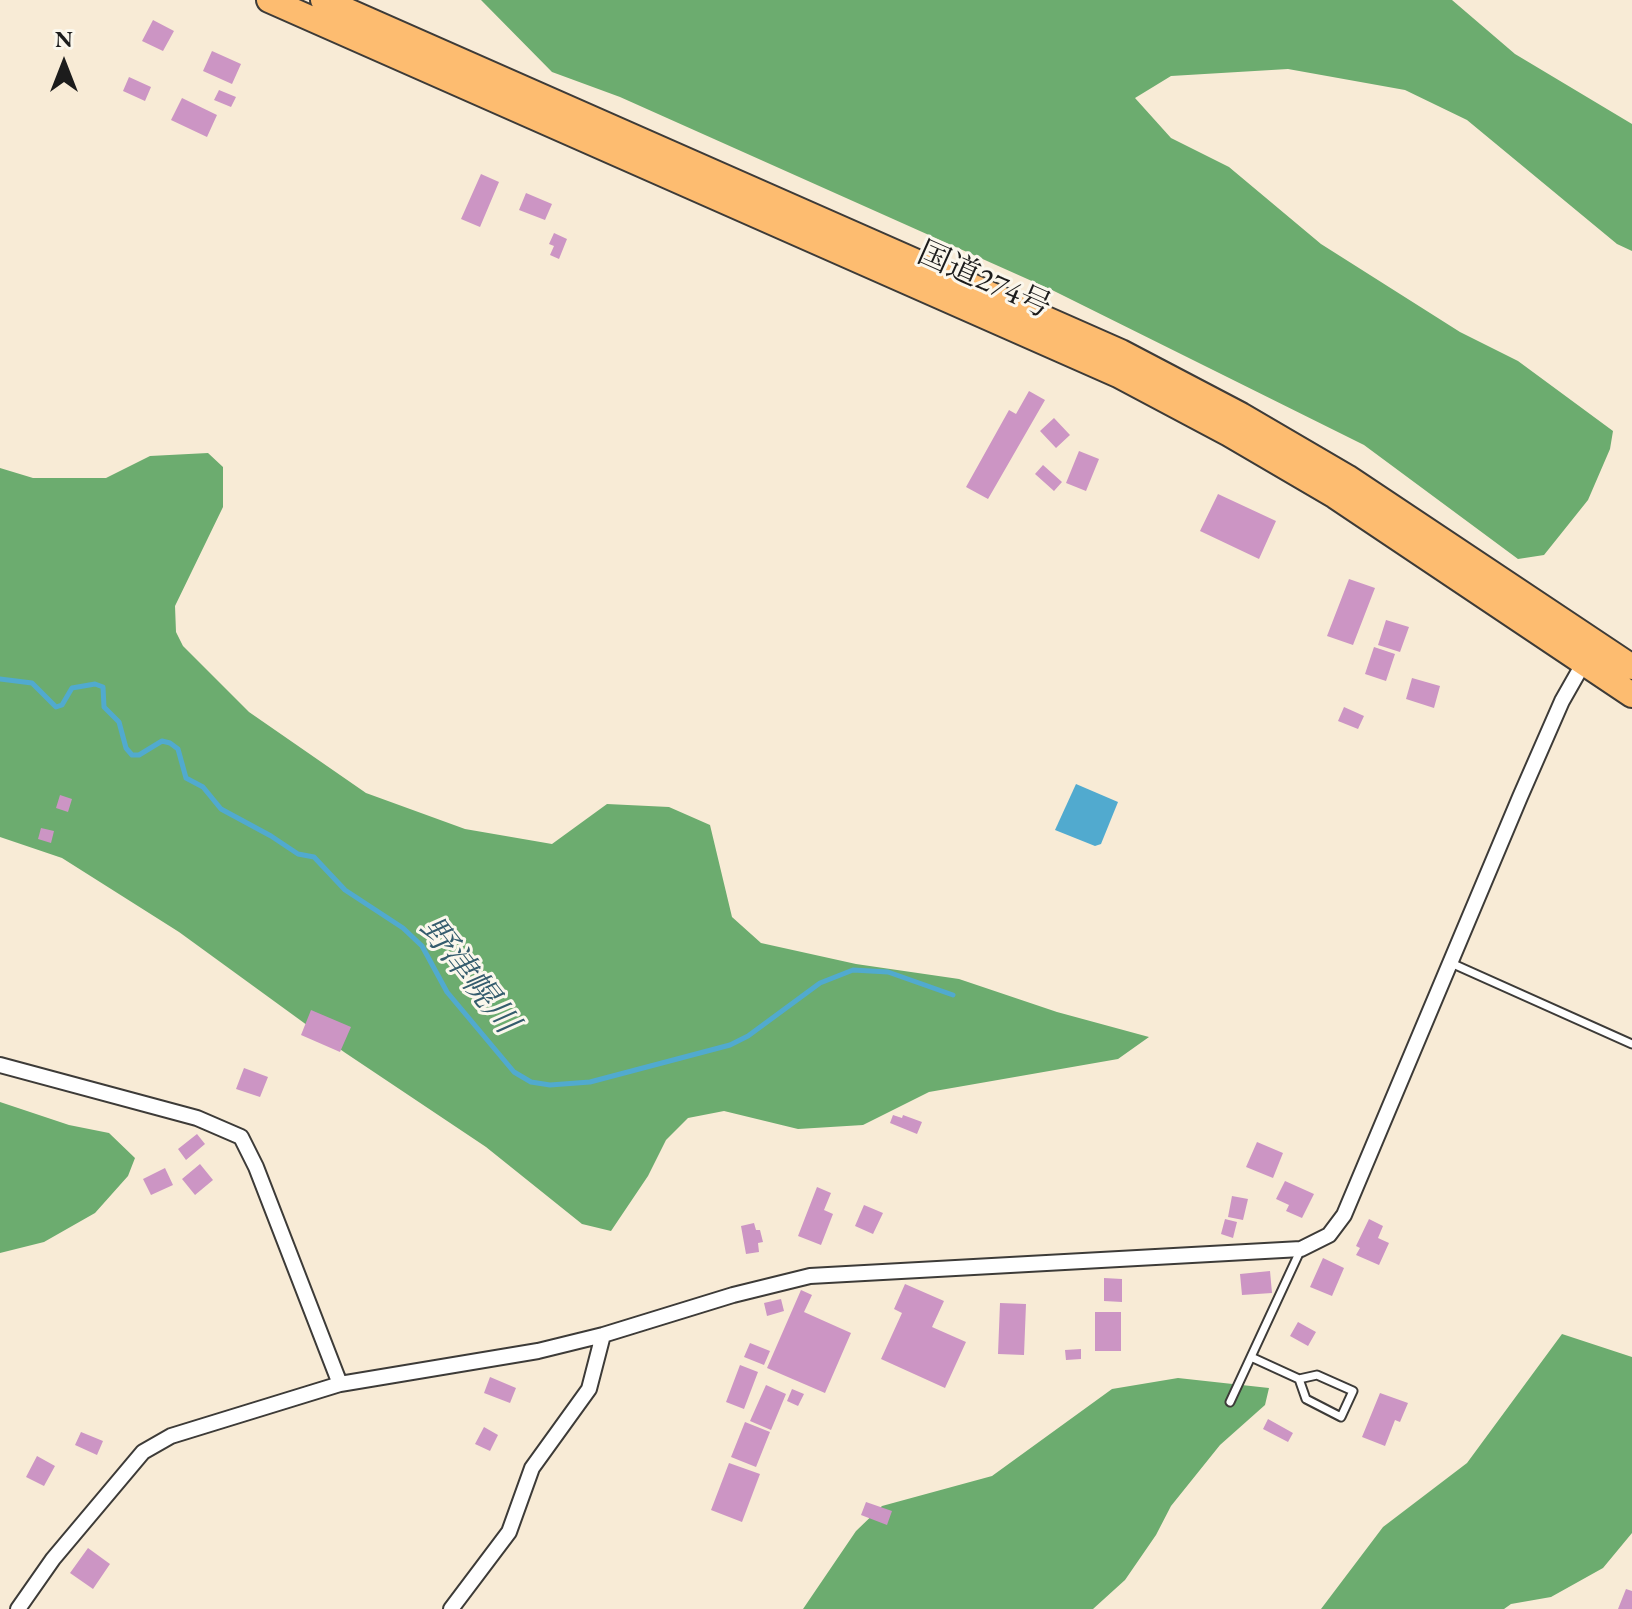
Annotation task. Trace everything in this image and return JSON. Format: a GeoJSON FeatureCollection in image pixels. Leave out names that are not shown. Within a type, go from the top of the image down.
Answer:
{"type":"FeatureCollection","features":[{"type":"Feature","properties":{"kind":"highway","name":"国道274号"},"geometry":{"type":"LineString","coordinates":[[269,0],[1118,375],[1229,434],[1335,496],[1590,653],[1632,667]]}},
{"type":"Feature","properties":{"kind":"highway","name":"国道274号"},"geometry":{"type":"LineString","coordinates":[[323,0],[1121,352],[1241,415],[1347,477],[1590,653],[1632,695]]}},
{"type":"Feature","properties":{"kind":"street"},"geometry":{"type":"LineString","coordinates":[[18,1609],[53,1559],[143,1452],[171,1436],[340,1384],[538,1351],[810,1276],[1301,1249],[1329,1235],[1344,1215],[1562,701],[1590,653]]}},
{"type":"Feature","properties":{"kind":"street"},"geometry":{"type":"LineString","coordinates":[[0,1065],[197,1118],[241,1137],[256,1167],[340,1384]]}},
{"type":"Feature","properties":{"kind":"street"},"geometry":{"type":"LineString","coordinates":[[451,1609],[509,1532],[532,1468],[589,1389],[603,1335]]}},
{"type":"Feature","properties":{"kind":"lane"},"geometry":{"type":"LineString","coordinates":[[1451,963],[1632,1044]]}},
{"type":"Feature","properties":{"kind":"lane"},"geometry":{"type":"LineString","coordinates":[[1230,1402],[1301,1249]]}},
{"type":"Feature","properties":{"kind":"lane"},"geometry":{"type":"LineString","coordinates":[[1251,1357],[1299,1379],[1317,1375],[1353,1391],[1341,1417],[1306,1399],[1299,1379]]}},
{"type":"Feature","properties":{"kind":"green space"},"geometry":{"type":"Polygon","coordinates":[[[481,0],[1452,0],[1515,54],[1632,124],[1632,251],[1617,244],[1467,120],[1405,90],[1288,69],[1171,76],[1135,98],[1171,138],[1229,167],[1321,244],[1460,332],[1518,361],[1613,431],[1610,449],[1588,500],[1544,555],[1518,559],[1364,445],[1052,290],[620,97],[552,72],[481,0]]]}},
{"type":"Feature","properties":{"kind":"green space"},"geometry":{"type":"Polygon","coordinates":[[[208,453],[223,467],[223,507],[175,606],[176,632],[183,646],[249,712],[366,793],[465,829],[552,844],[607,804],[669,807],[710,825],[732,917],[761,943],[856,964],[959,979],[1057,1012],[1149,1037],[1118,1059],[929,1092],[863,1125],[798,1129],[724,1111],[688,1118],[666,1140],[648,1176],[611,1231],[582,1224],[486,1147],[344,1052],[179,932],[62,858],[0,837],[0,468],[33,478],[106,478],[150,456],[208,453]]]}},
{"type":"Feature","properties":{"kind":"green space"},"geometry":{"type":"Polygon","coordinates":[[[0,1102],[69,1125],[109,1133],[135,1158],[128,1176],[95,1213],[44,1242],[0,1253],[0,1102]]]}},
{"type":"Feature","properties":{"kind":"green space"},"geometry":{"type":"Polygon","coordinates":[[[1562,1334],[1632,1357],[1632,1533],[1603,1568],[1551,1597],[1511,1604],[1504,1609],[1321,1609],[1383,1527],[1467,1463],[1562,1334]]]}},
{"type":"Feature","properties":{"kind":"green space"},"geometry":{"type":"Polygon","coordinates":[[[1178,1378],[1269,1388],[1265,1405],[1220,1445],[1171,1506],[1156,1535],[1125,1580],[1093,1609],[803,1609],[856,1531],[882,1506],[992,1476],[1112,1389],[1178,1378]]]}},
{"type":"Feature","properties":{"kind":"water"},"geometry":{"type":"Polygon","coordinates":[[[1076,784],[1118,802],[1101,844],[1095,846],[1055,830],[1076,784]]]}},
{"type":"Feature","properties":{"kind":"building"},"geometry":{"type":"Polygon","coordinates":[[[153,20],[174,31],[163,51],[142,41],[153,20]]]}},
{"type":"Feature","properties":{"kind":"building"},"geometry":{"type":"Polygon","coordinates":[[[212,51],[241,64],[232,84],[203,71],[212,51]]]}},
{"type":"Feature","properties":{"kind":"building"},"geometry":{"type":"Polygon","coordinates":[[[129,77],[151,87],[145,101],[123,91],[129,77]]]}},
{"type":"Feature","properties":{"kind":"building"},"geometry":{"type":"Polygon","coordinates":[[[219,90],[236,97],[231,107],[214,100],[219,90]]]}},
{"type":"Feature","properties":{"kind":"building"},"geometry":{"type":"Polygon","coordinates":[[[182,98],[217,115],[207,137],[171,120],[182,98]]]}},
{"type":"Feature","properties":{"kind":"building"},"geometry":{"type":"Polygon","coordinates":[[[481,174],[499,182],[480,227],[461,219],[481,174]]]}},
{"type":"Feature","properties":{"kind":"building"},"geometry":{"type":"Polygon","coordinates":[[[526,193],[552,204],[545,220],[519,210],[526,193]]]}},
{"type":"Feature","properties":{"kind":"building"},"geometry":{"type":"Polygon","coordinates":[[[554,233],[567,239],[559,259],[550,255],[554,246],[549,244],[554,233]]]}},
{"type":"Feature","properties":{"kind":"building"},"geometry":{"type":"Polygon","coordinates":[[[1029,391],[1045,400],[988,499],[966,487],[1009,410],[1016,414],[1029,391]]]}},
{"type":"Feature","properties":{"kind":"building"},"geometry":{"type":"Polygon","coordinates":[[[1054,418],[1070,435],[1056,448],[1040,431],[1054,418]]]}},
{"type":"Feature","properties":{"kind":"building"},"geometry":{"type":"Polygon","coordinates":[[[1079,451],[1099,459],[1086,491],[1066,483],[1079,451]]]}},
{"type":"Feature","properties":{"kind":"building"},"geometry":{"type":"Polygon","coordinates":[[[1043,465],[1062,482],[1054,491],[1035,474],[1043,465]]]}},
{"type":"Feature","properties":{"kind":"building"},"geometry":{"type":"Polygon","coordinates":[[[1218,494],[1276,521],[1259,559],[1200,531],[1218,494]]]}},
{"type":"Feature","properties":{"kind":"building"},"geometry":{"type":"Polygon","coordinates":[[[1349,579],[1375,588],[1353,645],[1327,636],[1349,579]]]}},
{"type":"Feature","properties":{"kind":"building"},"geometry":{"type":"Polygon","coordinates":[[[1386,620],[1409,627],[1400,652],[1378,645],[1386,620]]]}},
{"type":"Feature","properties":{"kind":"building"},"geometry":{"type":"Polygon","coordinates":[[[1374,647],[1395,654],[1386,681],[1365,674],[1374,647]]]}},
{"type":"Feature","properties":{"kind":"building"},"geometry":{"type":"Polygon","coordinates":[[[1412,678],[1440,686],[1434,708],[1406,699],[1412,678]]]}},
{"type":"Feature","properties":{"kind":"building"},"geometry":{"type":"Polygon","coordinates":[[[1344,707],[1364,716],[1358,729],[1338,721],[1344,707]]]}},
{"type":"Feature","properties":{"kind":"building"},"geometry":{"type":"Polygon","coordinates":[[[60,795],[72,799],[68,812],[56,808],[60,795]]]}},
{"type":"Feature","properties":{"kind":"building"},"geometry":{"type":"Polygon","coordinates":[[[41,828],[54,831],[51,843],[38,839],[41,828]]]}},
{"type":"Feature","properties":{"kind":"building"},"geometry":{"type":"Polygon","coordinates":[[[311,1010],[351,1027],[340,1052],[301,1035],[311,1010]]]}},
{"type":"Feature","properties":{"kind":"building"},"geometry":{"type":"Polygon","coordinates":[[[244,1068],[268,1077],[260,1097],[236,1089],[244,1068]]]}},
{"type":"Feature","properties":{"kind":"building"},"geometry":{"type":"Polygon","coordinates":[[[893,1115],[922,1122],[917,1134],[890,1123],[893,1115]]]}},
{"type":"Feature","properties":{"kind":"building"},"geometry":{"type":"Polygon","coordinates":[[[197,1134],[205,1144],[186,1160],[178,1149],[197,1134]]]}},
{"type":"Feature","properties":{"kind":"building"},"geometry":{"type":"Polygon","coordinates":[[[1257,1142],[1283,1153],[1273,1178],[1246,1167],[1257,1142]]]}},
{"type":"Feature","properties":{"kind":"building"},"geometry":{"type":"Polygon","coordinates":[[[200,1164],[213,1180],[195,1195],[182,1179],[200,1164]]]}},
{"type":"Feature","properties":{"kind":"building"},"geometry":{"type":"Polygon","coordinates":[[[165,1168],[173,1185],[151,1195],[143,1179],[165,1168]]]}},
{"type":"Feature","properties":{"kind":"building"},"geometry":{"type":"Polygon","coordinates":[[[1285,1181],[1314,1194],[1302,1218],[1286,1211],[1289,1205],[1276,1199],[1285,1181]]]}},
{"type":"Feature","properties":{"kind":"building"},"geometry":{"type":"Polygon","coordinates":[[[817,1187],[831,1193],[824,1210],[833,1214],[821,1245],[798,1236],[817,1187]]]}},
{"type":"Feature","properties":{"kind":"building"},"geometry":{"type":"Polygon","coordinates":[[[1232,1196],[1248,1199],[1243,1220],[1228,1217],[1232,1196]]]}},
{"type":"Feature","properties":{"kind":"building"},"geometry":{"type":"Polygon","coordinates":[[[864,1205],[883,1213],[873,1234],[855,1226],[864,1205]]]}},
{"type":"Feature","properties":{"kind":"building"},"geometry":{"type":"Polygon","coordinates":[[[1225,1219],[1237,1222],[1233,1238],[1221,1234],[1225,1219]]]}},
{"type":"Feature","properties":{"kind":"building"},"geometry":{"type":"Polygon","coordinates":[[[1369,1219],[1383,1226],[1378,1238],[1389,1243],[1379,1265],[1356,1255],[1360,1248],[1356,1246],[1369,1219]]]}},
{"type":"Feature","properties":{"kind":"building"},"geometry":{"type":"Polygon","coordinates":[[[754,1223],[756,1230],[760,1230],[763,1242],[758,1243],[759,1252],[746,1254],[741,1226],[754,1223]]]}},
{"type":"Feature","properties":{"kind":"building"},"geometry":{"type":"Polygon","coordinates":[[[1323,1258],[1344,1268],[1332,1296],[1310,1287],[1323,1258]]]}},
{"type":"Feature","properties":{"kind":"building"},"geometry":{"type":"Polygon","coordinates":[[[1270,1271],[1272,1293],[1242,1295],[1240,1274],[1270,1271]]]}},
{"type":"Feature","properties":{"kind":"building"},"geometry":{"type":"Polygon","coordinates":[[[1104,1278],[1122,1279],[1122,1302],[1104,1301],[1104,1278]]]}},
{"type":"Feature","properties":{"kind":"building"},"geometry":{"type":"Polygon","coordinates":[[[905,1284],[944,1301],[932,1327],[966,1342],[945,1388],[881,1359],[902,1313],[894,1309],[905,1284]]]}},
{"type":"Feature","properties":{"kind":"building"},"geometry":{"type":"Polygon","coordinates":[[[801,1290],[812,1295],[804,1312],[851,1333],[825,1393],[767,1368],[801,1290]]]}},
{"type":"Feature","properties":{"kind":"building"},"geometry":{"type":"Polygon","coordinates":[[[781,1299],[784,1311],[767,1316],[764,1303],[781,1299]]]}},
{"type":"Feature","properties":{"kind":"building"},"geometry":{"type":"Polygon","coordinates":[[[1000,1303],[1026,1304],[1024,1355],[998,1354],[1000,1303]]]}},
{"type":"Feature","properties":{"kind":"building"},"geometry":{"type":"Polygon","coordinates":[[[1095,1312],[1121,1312],[1121,1351],[1095,1351],[1095,1312]]]}},
{"type":"Feature","properties":{"kind":"building"},"geometry":{"type":"Polygon","coordinates":[[[1298,1322],[1316,1332],[1308,1346],[1290,1336],[1298,1322]]]}},
{"type":"Feature","properties":{"kind":"building"},"geometry":{"type":"Polygon","coordinates":[[[750,1343],[770,1351],[764,1365],[744,1357],[750,1343]]]}},
{"type":"Feature","properties":{"kind":"building"},"geometry":{"type":"Polygon","coordinates":[[[1081,1349],[1081,1359],[1066,1360],[1065,1350],[1081,1349]]]}},
{"type":"Feature","properties":{"kind":"building"},"geometry":{"type":"Polygon","coordinates":[[[740,1365],[758,1372],[744,1409],[726,1402],[740,1365]]]}},
{"type":"Feature","properties":{"kind":"building"},"geometry":{"type":"Polygon","coordinates":[[[490,1377],[516,1388],[510,1403],[484,1393],[490,1377]]]}},
{"type":"Feature","properties":{"kind":"building"},"geometry":{"type":"Polygon","coordinates":[[[766,1385],[786,1394],[771,1430],[750,1421],[766,1385]]]}},
{"type":"Feature","properties":{"kind":"building"},"geometry":{"type":"Polygon","coordinates":[[[792,1389],[804,1394],[798,1406],[787,1401],[792,1389]]]}},
{"type":"Feature","properties":{"kind":"building"},"geometry":{"type":"Polygon","coordinates":[[[1380,1393],[1408,1403],[1400,1422],[1395,1420],[1385,1446],[1362,1437],[1380,1393]]]}},
{"type":"Feature","properties":{"kind":"building"},"geometry":{"type":"Polygon","coordinates":[[[1268,1419],[1293,1433],[1288,1442],[1263,1429],[1268,1419]]]}},
{"type":"Feature","properties":{"kind":"building"},"geometry":{"type":"Polygon","coordinates":[[[745,1422],[770,1432],[756,1467],[731,1457],[745,1422]]]}},
{"type":"Feature","properties":{"kind":"building"},"geometry":{"type":"Polygon","coordinates":[[[484,1427],[498,1435],[490,1451],[475,1444],[484,1427]]]}},
{"type":"Feature","properties":{"kind":"building"},"geometry":{"type":"Polygon","coordinates":[[[81,1432],[103,1441],[97,1455],[75,1445],[81,1432]]]}},
{"type":"Feature","properties":{"kind":"building"},"geometry":{"type":"Polygon","coordinates":[[[37,1456],[55,1466],[44,1486],[26,1477],[37,1456]]]}},
{"type":"Feature","properties":{"kind":"building"},"geometry":{"type":"Polygon","coordinates":[[[729,1463],[760,1474],[742,1522],[711,1510],[729,1463]]]}},
{"type":"Feature","properties":{"kind":"building"},"geometry":{"type":"Polygon","coordinates":[[[866,1502],[892,1511],[887,1525],[861,1515],[866,1502]]]}},
{"type":"Feature","properties":{"kind":"building"},"geometry":{"type":"Polygon","coordinates":[[[88,1548],[110,1564],[93,1589],[70,1573],[88,1548]]]}},
{"type":"Feature","properties":{"kind":"building"},"geometry":{"type":"Polygon","coordinates":[[[1626,1589],[1632,1591],[1632,1609],[1618,1609],[1626,1589]]]}},
{"type":"Feature","properties":{"kind":"waterway","name":"野津幌川"},"geometry":{"type":"LineString","coordinates":[[0,679],[32,683],[56,707],[62,705],[72,688],[95,684],[103,687],[104,707],[119,722],[126,748],[132,755],[139,755],[162,741],[170,743],[178,749],[186,778],[203,787],[221,809],[298,854],[314,857],[345,890],[403,928],[422,946],[447,992],[514,1072],[531,1082],[550,1085],[590,1082],[730,1045],[748,1036],[820,983],[853,970],[888,972],[953,995]]}}]}
